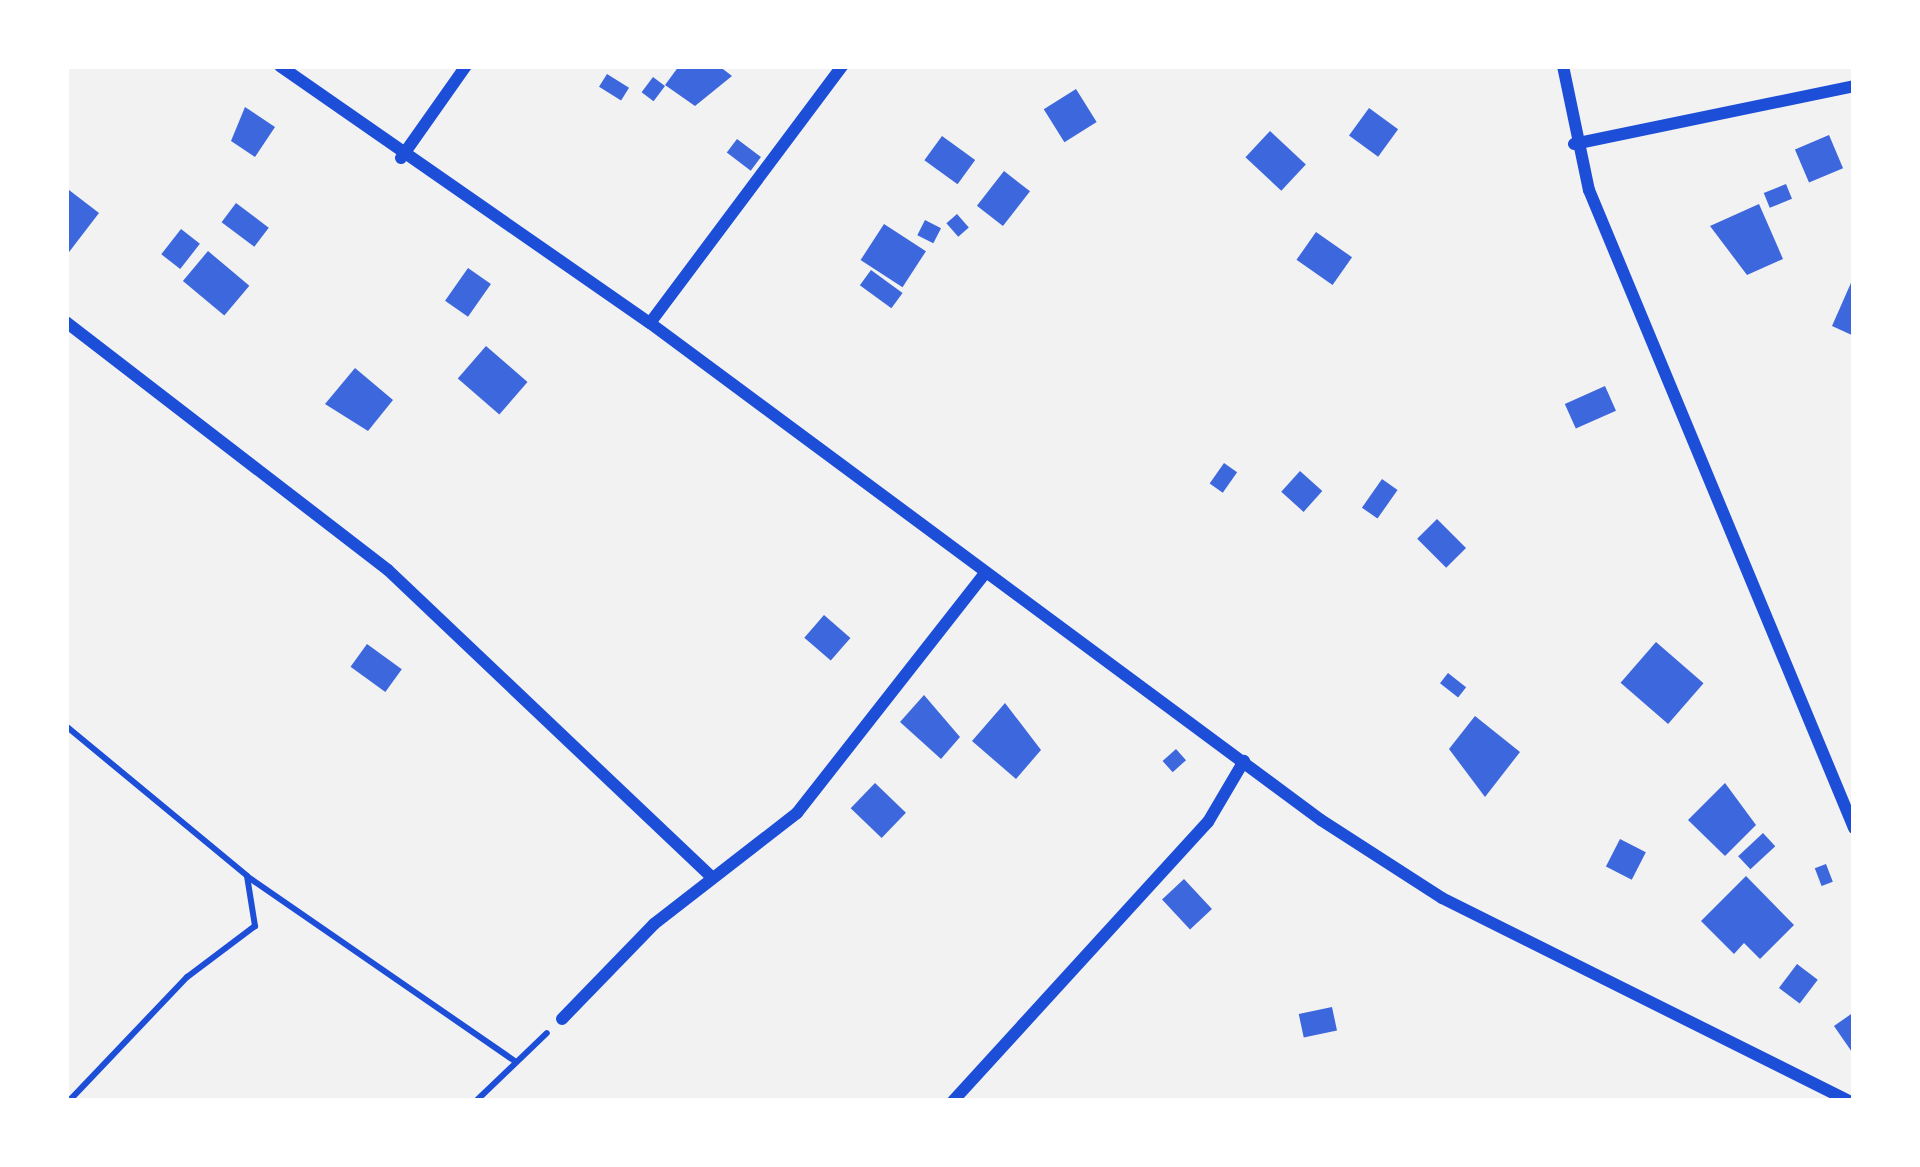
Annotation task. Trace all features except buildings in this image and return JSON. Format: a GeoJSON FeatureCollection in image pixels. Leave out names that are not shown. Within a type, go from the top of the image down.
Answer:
{"type":"FeatureCollection","features":[{"type":"Feature","properties":{"kind":"street"},"geometry":{"type":"LineString","coordinates":[[280,66],[401,158],[650,323],[985,573],[1442,898],[1849,1101]]}},
{"type":"Feature","properties":{"kind":"street"},"geometry":{"type":"LineString","coordinates":[[401,158],[466,66]]}},
{"type":"Feature","properties":{"kind":"street"},"geometry":{"type":"LineString","coordinates":[[650,323],[842,66]]}},
{"type":"Feature","properties":{"kind":"street"},"geometry":{"type":"LineString","coordinates":[[1563,66],[1574,144],[1854,828]]}},
{"type":"Feature","properties":{"kind":"street"},"geometry":{"type":"LineString","coordinates":[[1574,144],[1854,86]]}},
{"type":"Feature","properties":{"kind":"street"},"geometry":{"type":"LineString","coordinates":[[66,322],[388,570],[712,878]]}},
{"type":"Feature","properties":{"kind":"street"},"geometry":{"type":"LineString","coordinates":[[562,1018],[712,878],[797,813],[985,573]]}},
{"type":"Feature","properties":{"kind":"street"},"geometry":{"type":"LineString","coordinates":[[953,1101],[1208,822],[1244,761]]}},
{"type":"Feature","properties":{"kind":"path"},"geometry":{"type":"LineString","coordinates":[[66,726],[248,876],[516,1062]]}},
{"type":"Feature","properties":{"kind":"path"},"geometry":{"type":"LineString","coordinates":[[69,1101],[188,976],[255,926],[248,876]]}},
{"type":"Feature","properties":{"kind":"path"},"geometry":{"type":"LineString","coordinates":[[476,1101],[562,1018]]}}]}
